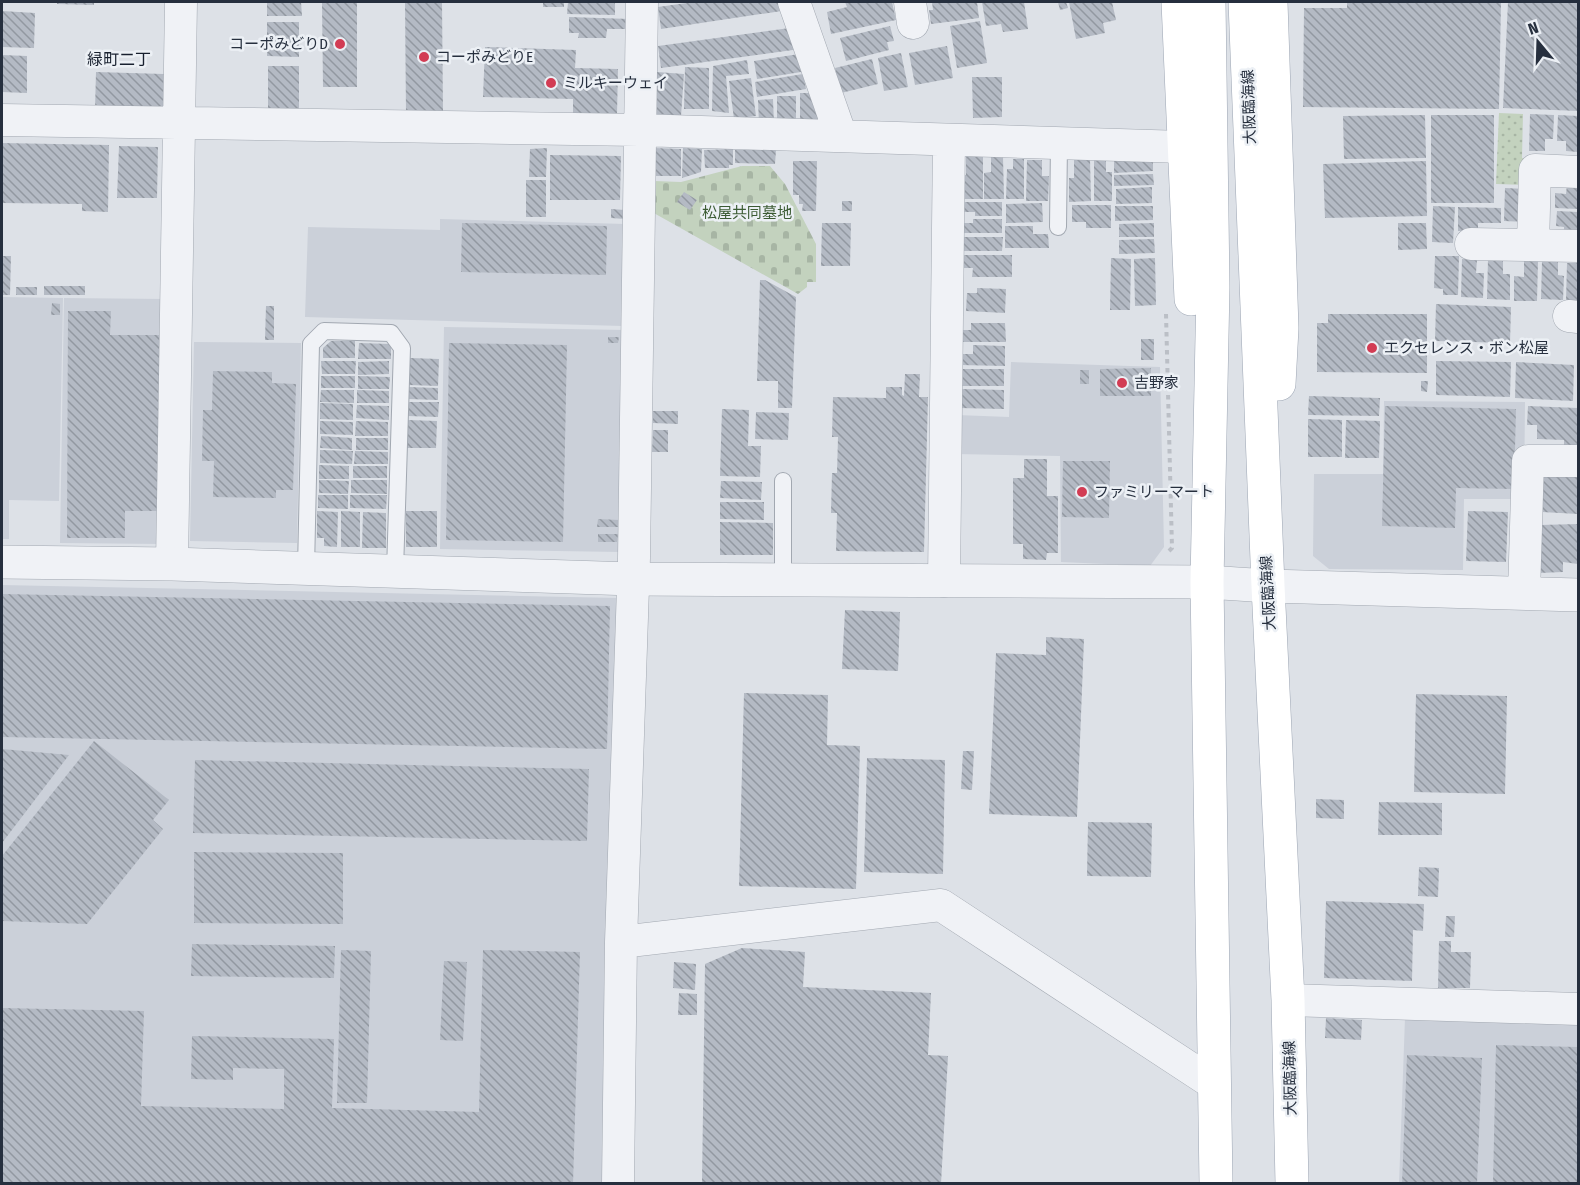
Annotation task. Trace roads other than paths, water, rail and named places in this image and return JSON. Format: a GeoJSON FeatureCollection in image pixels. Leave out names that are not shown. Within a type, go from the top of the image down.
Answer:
{"type":"FeatureCollection","features":[{"type":"Feature","properties":{"kind":"main road"},"geometry":{"type":"LineString","coordinates":[[1178,2],[1183,147],[1207,582]]}},
{"type":"Feature","properties":{"kind":"main road"},"geometry":{"type":"LineString","coordinates":[[1209,2],[1213,287],[1207,582],[1216,1184]]}},
{"type":"Feature","properties":{"kind":"main road","name":"大阪臨海線"},"geometry":{"type":"LineString","coordinates":[[1245,2],[1268,586],[1288,1000],[1292,1184]]}},
{"type":"Feature","properties":{"kind":"main road"},"geometry":{"type":"LineString","coordinates":[[1268,586],[1282,328],[1271,2]]}},
{"type":"Feature","properties":{"kind":"street"},"geometry":{"type":"LineString","coordinates":[[172,564],[181,2]]}},
{"type":"Feature","properties":{"kind":"street"},"geometry":{"type":"LineString","coordinates":[[618,1184],[621,942],[633,579],[642,2]]}},
{"type":"Feature","properties":{"kind":"street"},"geometry":{"type":"LineString","coordinates":[[794,2],[840,136]]}},
{"type":"Feature","properties":{"kind":"street"},"geometry":{"type":"LineString","coordinates":[[2,120],[639,130],[1183,147]]}},
{"type":"Feature","properties":{"kind":"street"},"geometry":{"type":"LineString","coordinates":[[944,581],[949,140]]}},
{"type":"Feature","properties":{"kind":"street"},"geometry":{"type":"LineString","coordinates":[[1533,245],[1535,170],[1578,171]]}},
{"type":"Feature","properties":{"kind":"street"},"geometry":{"type":"LineString","coordinates":[[1471,244],[1578,246]]}},
{"type":"Feature","properties":{"kind":"street"},"geometry":{"type":"LineString","coordinates":[[1524,593],[1528,461],[1578,461]]}},
{"type":"Feature","properties":{"kind":"street"},"geometry":{"type":"LineString","coordinates":[[2,562],[172,564],[633,579],[1207,582],[1268,586],[1578,595]]}},
{"type":"Feature","properties":{"kind":"street"},"geometry":{"type":"LineString","coordinates":[[621,942],[941,905],[1214,1084]]}},
{"type":"Feature","properties":{"kind":"street"},"geometry":{"type":"LineString","coordinates":[[1288,1000],[1578,1009]]}},
{"type":"Feature","properties":{"kind":"lane"},"geometry":{"type":"LineString","coordinates":[[1058,227],[1059,143]]}},
{"type":"Feature","properties":{"kind":"lane"},"geometry":{"type":"LineString","coordinates":[[306,568],[311,344],[324,331],[335,331],[391,333],[402,348],[395,571]]}},
{"type":"Feature","properties":{"kind":"lane"},"geometry":{"type":"LineString","coordinates":[[783,482],[783,580]]}},
{"type":"Feature","properties":{"kind":"place","name":"コーポみどりD"},"geometry":{"type":"Point","coordinates":[340,44]}},
{"type":"Feature","properties":{"kind":"place","name":"コーポみどりE"},"geometry":{"type":"Point","coordinates":[424,57]}},
{"type":"Feature","properties":{"kind":"place","name":"ミルキーウェイ"},"geometry":{"type":"Point","coordinates":[551,83]}},
{"type":"Feature","properties":{"kind":"place","name":"エクセレンス・ボン松屋"},"geometry":{"type":"Point","coordinates":[1372,348]}},
{"type":"Feature","properties":{"kind":"place","name":"吉野家"},"geometry":{"type":"Point","coordinates":[1122,383]}},
{"type":"Feature","properties":{"kind":"place","name":"ファミリーマート"},"geometry":{"type":"Point","coordinates":[1082,492]}},
{"type":"Feature","properties":{"kind":"district","name":"緑町二丁"},"geometry":{"type":"Point","coordinates":[119,59]}},
{"type":"Feature","properties":{"kind":"park label","name":"松屋共同墓地"},"geometry":{"type":"Point","coordinates":[747,213]}}]}
